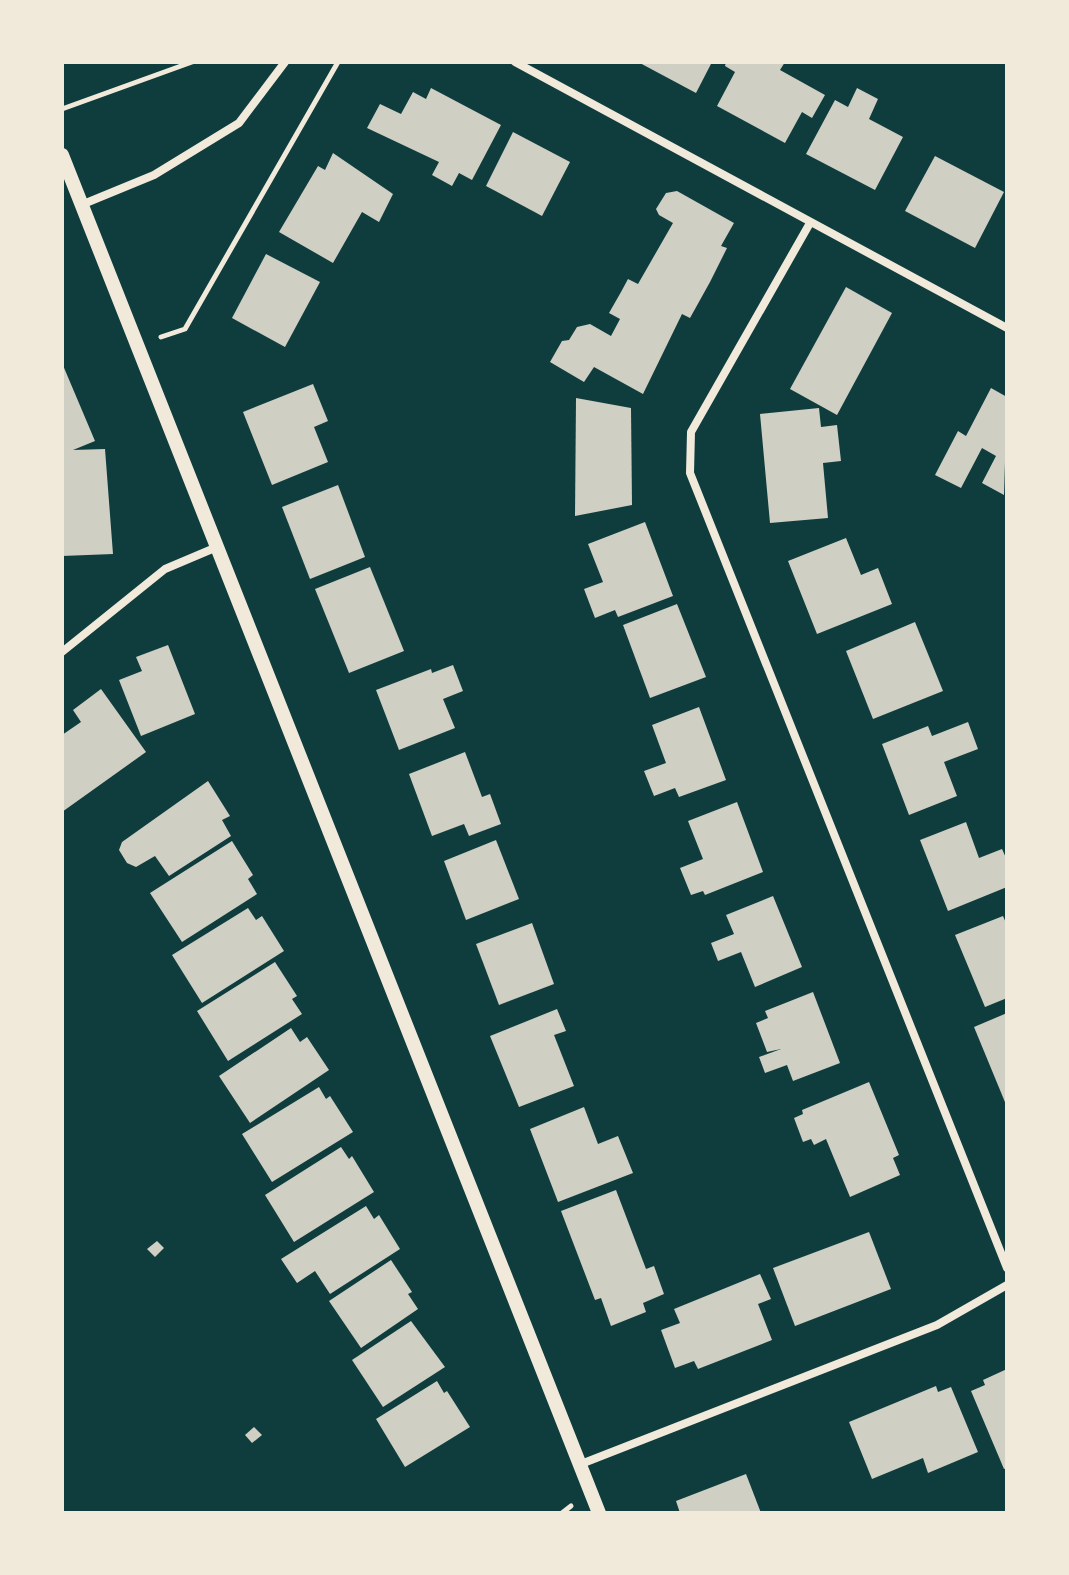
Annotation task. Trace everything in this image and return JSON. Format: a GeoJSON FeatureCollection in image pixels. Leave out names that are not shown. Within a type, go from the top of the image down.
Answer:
{"type":"FeatureCollection","features":[{"type":"Feature","properties":{"kind":"street"},"geometry":{"type":"LineString","coordinates":[[80,205],[154,175],[239,123],[285,62]]}},
{"type":"Feature","properties":{"kind":"street"},"geometry":{"type":"LineString","coordinates":[[515,62],[1007,328]]}},
{"type":"Feature","properties":{"kind":"street"},"geometry":{"type":"LineString","coordinates":[[62,155],[599,1513]]}},
{"type":"Feature","properties":{"kind":"street"},"geometry":{"type":"LineString","coordinates":[[810,223],[691,432],[690,473],[1007,1268]]}},
{"type":"Feature","properties":{"kind":"street"},"geometry":{"type":"LineString","coordinates":[[62,652],[165,569],[217,547]]}},
{"type":"Feature","properties":{"kind":"street"},"geometry":{"type":"LineString","coordinates":[[581,1464],[937,1325],[1007,1285]]}},
{"type":"Feature","properties":{"kind":"path"},"geometry":{"type":"LineString","coordinates":[[62,109],[192,62]]}},
{"type":"Feature","properties":{"kind":"path"},"geometry":{"type":"LineString","coordinates":[[138,346],[185,329],[338,62]]}},
{"type":"Feature","properties":{"kind":"building"},"geometry":{"type":"Polygon","coordinates":[[[638,62],[712,62],[696,93],[638,62]]]}},
{"type":"Feature","properties":{"kind":"building"},"geometry":{"type":"Polygon","coordinates":[[[726,62],[785,62],[780,70],[825,95],[812,118],[802,112],[785,143],[717,106],[735,72],[725,66],[726,62]]]}},
{"type":"Feature","properties":{"kind":"building"},"geometry":{"type":"Polygon","coordinates":[[[431,88],[501,125],[472,180],[459,173],[452,186],[432,175],[439,162],[367,128],[380,104],[401,114],[413,92],[426,99],[431,88]]]}},
{"type":"Feature","properties":{"kind":"building"},"geometry":{"type":"Polygon","coordinates":[[[857,88],[878,99],[869,119],[903,137],[875,190],[806,154],[835,100],[848,107],[857,88]]]}},
{"type":"Feature","properties":{"kind":"building"},"geometry":{"type":"Polygon","coordinates":[[[513,132],[570,162],[542,216],[486,186],[513,132]]]}},
{"type":"Feature","properties":{"kind":"building"},"geometry":{"type":"Polygon","coordinates":[[[333,153],[393,194],[379,222],[362,212],[333,263],[279,232],[318,166],[325,170],[333,153]]]}},
{"type":"Feature","properties":{"kind":"building"},"geometry":{"type":"Polygon","coordinates":[[[935,156],[1004,192],[975,248],[905,211],[935,156]]]}},
{"type":"Feature","properties":{"kind":"building"},"geometry":{"type":"Polygon","coordinates":[[[677,191],[734,223],[721,246],[727,248],[710,282],[690,318],[682,314],[643,394],[594,367],[584,382],[550,362],[562,341],[569,340],[577,327],[590,324],[611,336],[620,319],[609,313],[628,279],[638,284],[673,223],[659,215],[656,209],[666,193],[677,191]]]}},
{"type":"Feature","properties":{"kind":"building"},"geometry":{"type":"Polygon","coordinates":[[[266,254],[320,282],[285,347],[232,318],[266,254]]]}},
{"type":"Feature","properties":{"kind":"building"},"geometry":{"type":"Polygon","coordinates":[[[846,287],[892,313],[837,415],[790,389],[846,287]]]}},
{"type":"Feature","properties":{"kind":"building"},"geometry":{"type":"Polygon","coordinates":[[[62,363],[95,441],[73,450],[105,449],[113,554],[62,556],[62,363]]]}},
{"type":"Feature","properties":{"kind":"building"},"geometry":{"type":"Polygon","coordinates":[[[313,384],[328,421],[314,427],[328,462],[272,485],[243,412],[313,384]]]}},
{"type":"Feature","properties":{"kind":"building"},"geometry":{"type":"Polygon","coordinates":[[[991,388],[1007,397],[1004,495],[982,483],[996,456],[982,448],[961,488],[935,475],[958,431],[966,436],[991,388]]]}},
{"type":"Feature","properties":{"kind":"building"},"geometry":{"type":"Polygon","coordinates":[[[576,398],[631,408],[632,505],[575,516],[576,398]]]}},
{"type":"Feature","properties":{"kind":"building"},"geometry":{"type":"Polygon","coordinates":[[[819,408],[821,427],[837,425],[841,461],[823,463],[828,518],[770,523],[760,414],[819,408]]]}},
{"type":"Feature","properties":{"kind":"building"},"geometry":{"type":"Polygon","coordinates":[[[338,485],[365,557],[310,579],[282,507],[338,485]]]}},
{"type":"Feature","properties":{"kind":"building"},"geometry":{"type":"Polygon","coordinates":[[[645,522],[673,596],[618,617],[615,610],[595,618],[584,589],[603,582],[588,544],[645,522]]]}},
{"type":"Feature","properties":{"kind":"building"},"geometry":{"type":"Polygon","coordinates":[[[846,538],[861,575],[878,568],[892,604],[817,634],[788,561],[846,538]]]}},
{"type":"Feature","properties":{"kind":"building"},"geometry":{"type":"Polygon","coordinates":[[[370,567],[404,651],[349,673],[315,589],[370,567]]]}},
{"type":"Feature","properties":{"kind":"building"},"geometry":{"type":"Polygon","coordinates":[[[677,604],[706,677],[650,698],[623,625],[677,604]]]}},
{"type":"Feature","properties":{"kind":"building"},"geometry":{"type":"Polygon","coordinates":[[[915,622],[943,691],[873,719],[846,651],[915,622]]]}},
{"type":"Feature","properties":{"kind":"building"},"geometry":{"type":"Polygon","coordinates":[[[168,645],[195,714],[141,736],[119,680],[142,671],[136,657],[168,645]]]}},
{"type":"Feature","properties":{"kind":"building"},"geometry":{"type":"Polygon","coordinates":[[[453,665],[463,691],[443,699],[455,728],[399,750],[376,690],[431,669],[432,673],[453,665]]]}},
{"type":"Feature","properties":{"kind":"building"},"geometry":{"type":"Polygon","coordinates":[[[101,689],[146,752],[62,812],[62,735],[81,722],[73,710],[101,689]]]}},
{"type":"Feature","properties":{"kind":"building"},"geometry":{"type":"Polygon","coordinates":[[[699,707],[726,780],[679,797],[675,788],[654,796],[644,771],[666,763],[652,725],[699,707]]]}},
{"type":"Feature","properties":{"kind":"building"},"geometry":{"type":"Polygon","coordinates":[[[968,722],[978,749],[944,762],[957,796],[909,815],[882,744],[928,726],[932,736],[968,722]]]}},
{"type":"Feature","properties":{"kind":"building"},"geometry":{"type":"Polygon","coordinates":[[[465,752],[482,797],[490,794],[501,824],[469,836],[464,824],[432,836],[409,774],[465,752]]]}},
{"type":"Feature","properties":{"kind":"building"},"geometry":{"type":"Polygon","coordinates":[[[208,781],[230,816],[222,820],[231,836],[169,876],[155,856],[136,867],[127,863],[119,850],[122,842],[208,781]]]}},
{"type":"Feature","properties":{"kind":"building"},"geometry":{"type":"Polygon","coordinates":[[[737,802],[763,872],[705,895],[703,891],[691,895],[680,868],[703,859],[688,821],[737,802]]]}},
{"type":"Feature","properties":{"kind":"building"},"geometry":{"type":"Polygon","coordinates":[[[966,822],[979,858],[1002,849],[1007,860],[1007,887],[948,911],[920,840],[966,822]]]}},
{"type":"Feature","properties":{"kind":"building"},"geometry":{"type":"Polygon","coordinates":[[[496,840],[519,899],[466,920],[444,861],[496,840]]]}},
{"type":"Feature","properties":{"kind":"building"},"geometry":{"type":"Polygon","coordinates":[[[232,841],[253,875],[248,879],[257,894],[182,942],[150,893],[232,841]]]}},
{"type":"Feature","properties":{"kind":"building"},"geometry":{"type":"Polygon","coordinates":[[[773,896],[802,967],[755,987],[741,952],[718,961],[711,943],[734,934],[726,915],[773,896]]]}},
{"type":"Feature","properties":{"kind":"building"},"geometry":{"type":"Polygon","coordinates":[[[248,908],[256,920],[262,916],[284,951],[202,1003],[172,955],[248,908]]]}},
{"type":"Feature","properties":{"kind":"building"},"geometry":{"type":"Polygon","coordinates":[[[1003,916],[1007,925],[1007,998],[985,1007],[955,935],[1003,916]]]}},
{"type":"Feature","properties":{"kind":"building"},"geometry":{"type":"Polygon","coordinates":[[[532,923],[554,984],[499,1005],[476,944],[532,923]]]}},
{"type":"Feature","properties":{"kind":"building"},"geometry":{"type":"Polygon","coordinates":[[[275,962],[297,996],[292,999],[302,1014],[228,1061],[197,1011],[275,962]]]}},
{"type":"Feature","properties":{"kind":"building"},"geometry":{"type":"Polygon","coordinates":[[[813,992],[840,1063],[793,1081],[787,1065],[765,1073],[759,1057],[781,1049],[767,1052],[756,1023],[768,1018],[765,1011],[813,992]]]}},
{"type":"Feature","properties":{"kind":"building"},"geometry":{"type":"Polygon","coordinates":[[[557,1009],[566,1031],[554,1035],[574,1086],[519,1107],[490,1036],[557,1009]]]}},
{"type":"Feature","properties":{"kind":"building"},"geometry":{"type":"Polygon","coordinates":[[[1007,1013],[1007,1107],[974,1027],[1007,1013]]]}},
{"type":"Feature","properties":{"kind":"building"},"geometry":{"type":"Polygon","coordinates":[[[291,1028],[300,1042],[307,1037],[329,1070],[250,1123],[219,1076],[291,1028]]]}},
{"type":"Feature","properties":{"kind":"building"},"geometry":{"type":"Polygon","coordinates":[[[869,1082],[899,1155],[893,1158],[900,1175],[850,1197],[826,1139],[814,1145],[811,1139],[803,1142],[794,1118],[803,1114],[802,1110],[869,1082]]]}},
{"type":"Feature","properties":{"kind":"building"},"geometry":{"type":"Polygon","coordinates":[[[319,1087],[326,1099],[330,1096],[353,1132],[272,1182],[242,1134],[319,1087]]]}},
{"type":"Feature","properties":{"kind":"building"},"geometry":{"type":"Polygon","coordinates":[[[584,1107],[598,1144],[618,1136],[633,1173],[558,1202],[530,1129],[584,1107]]]}},
{"type":"Feature","properties":{"kind":"building"},"geometry":{"type":"Polygon","coordinates":[[[341,1147],[349,1159],[352,1156],[374,1192],[294,1242],[265,1195],[341,1147]]]}},
{"type":"Feature","properties":{"kind":"building"},"geometry":{"type":"Polygon","coordinates":[[[616,1190],[646,1269],[654,1266],[664,1294],[643,1303],[646,1312],[611,1326],[601,1298],[595,1300],[561,1211],[616,1190]]]}},
{"type":"Feature","properties":{"kind":"building"},"geometry":{"type":"Polygon","coordinates":[[[366,1206],[374,1219],[379,1215],[400,1249],[330,1294],[315,1271],[297,1283],[281,1259],[366,1206]]]}},
{"type":"Feature","properties":{"kind":"building"},"geometry":{"type":"Polygon","coordinates":[[[869,1232],[891,1289],[795,1326],[773,1268],[869,1232]]]}},
{"type":"Feature","properties":{"kind":"building"},"geometry":{"type":"Polygon","coordinates":[[[157,1241],[164,1248],[155,1257],[147,1249],[157,1241]]]}},
{"type":"Feature","properties":{"kind":"building"},"geometry":{"type":"Polygon","coordinates":[[[391,1260],[412,1292],[408,1294],[418,1309],[361,1348],[329,1301],[391,1260]]]}},
{"type":"Feature","properties":{"kind":"building"},"geometry":{"type":"Polygon","coordinates":[[[760,1274],[771,1299],[758,1304],[772,1340],[698,1369],[694,1361],[675,1368],[661,1330],[680,1323],[674,1309],[760,1274]]]}},
{"type":"Feature","properties":{"kind":"building"},"geometry":{"type":"Polygon","coordinates":[[[411,1321],[445,1367],[383,1407],[352,1360],[411,1321]]]}},
{"type":"Feature","properties":{"kind":"building"},"geometry":{"type":"Polygon","coordinates":[[[1007,1369],[1007,1468],[1004,1469],[971,1391],[985,1385],[983,1380],[1007,1369]]]}},
{"type":"Feature","properties":{"kind":"building"},"geometry":{"type":"Polygon","coordinates":[[[437,1381],[470,1427],[405,1467],[376,1419],[437,1381]]]}},
{"type":"Feature","properties":{"kind":"building"},"geometry":{"type":"Polygon","coordinates":[[[936,1386],[938,1392],[951,1387],[978,1452],[928,1473],[923,1458],[872,1479],[849,1422],[936,1386]]]}},
{"type":"Feature","properties":{"kind":"building"},"geometry":{"type":"Polygon","coordinates":[[[254,1427],[262,1435],[252,1443],[245,1435],[254,1427]]]}},
{"type":"Feature","properties":{"kind":"building"},"geometry":{"type":"Polygon","coordinates":[[[746,1474],[761,1513],[680,1513],[676,1501],[746,1474]]]}}]}
